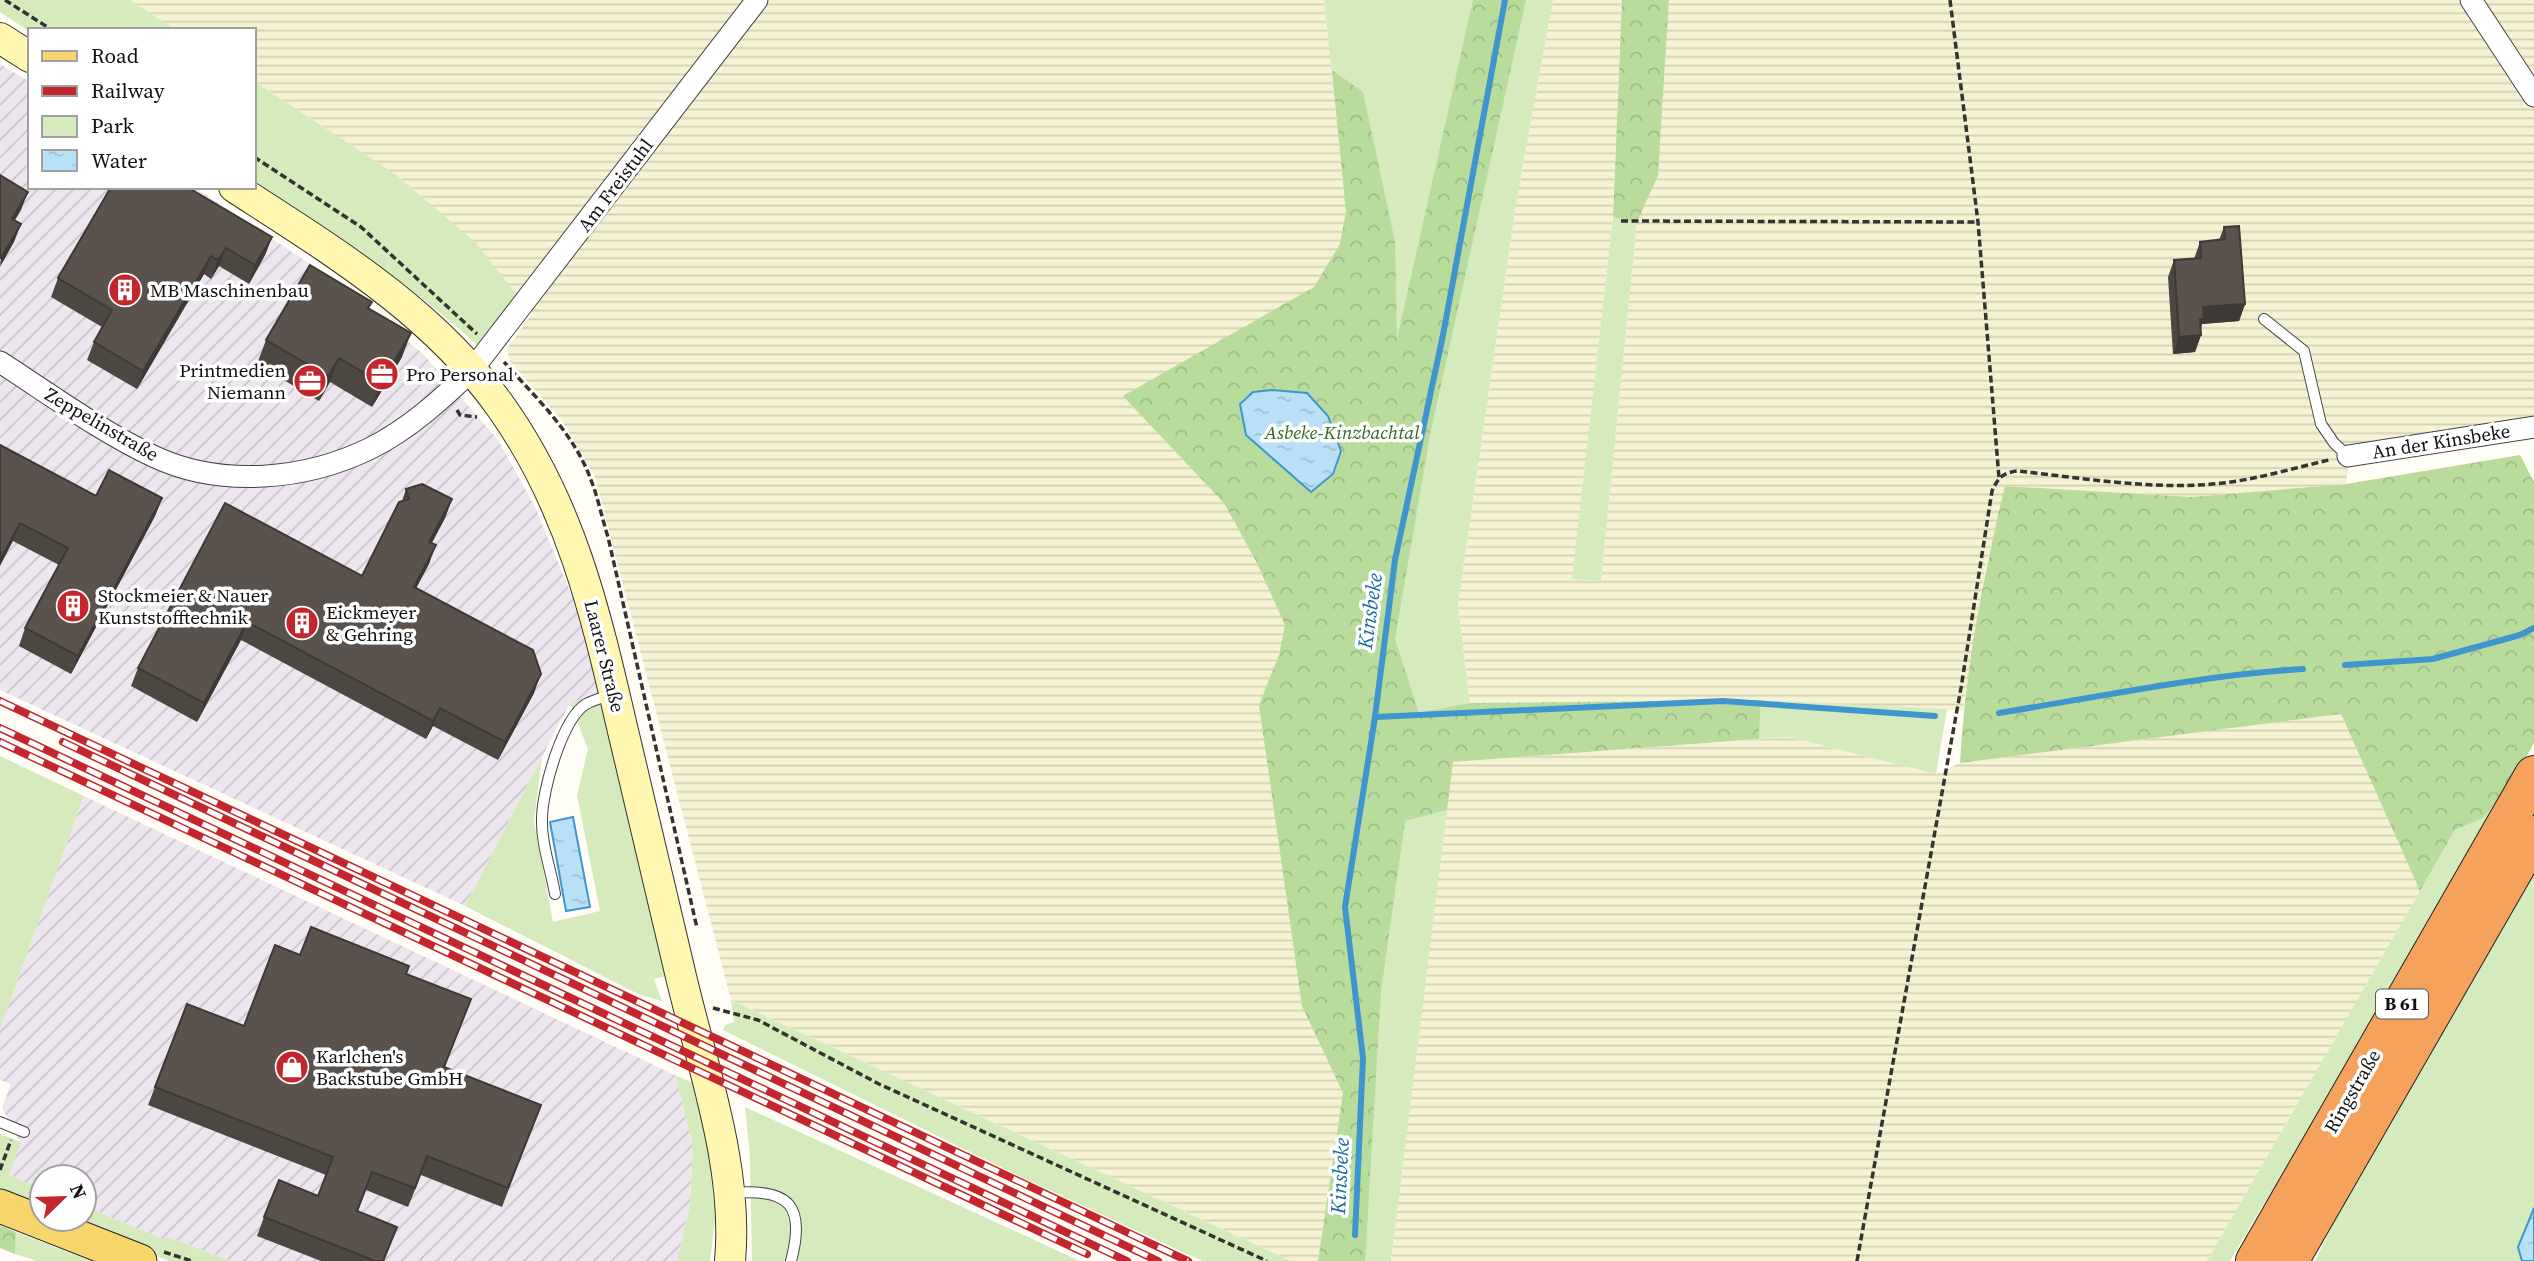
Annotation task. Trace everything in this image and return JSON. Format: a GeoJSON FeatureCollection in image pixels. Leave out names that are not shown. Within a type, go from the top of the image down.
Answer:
{"type":"FeatureCollection","features":[{"type":"Feature","properties":{"kind":"highway","name":"Ringstraße"},"geometry":{"type":"LineString","coordinates":[[2255,1261],[2534,775]]}},
{"type":"Feature","properties":{"kind":"highway","name":"Ringstraße"},"geometry":{"type":"LineString","coordinates":[[2290,1261],[2534,835]]}},
{"type":"Feature","properties":{"kind":"main road"},"geometry":{"type":"LineString","coordinates":[[0,38],[28,56]]}},
{"type":"Feature","properties":{"kind":"main road","name":"Laarer Straße"},"geometry":{"type":"LineString","coordinates":[[237,189],[343,257],[380,285],[418,317],[472,370],[531,452],[562,516],[594,608],[711,1097],[730,1193],[730,1261]]}},
{"type":"Feature","properties":{"kind":"main road"},"geometry":{"type":"LineString","coordinates":[[0,1206],[140,1261]]}},
{"type":"Feature","properties":{"kind":"street","name":"Am Freistuhl"},"geometry":{"type":"LineString","coordinates":[[472,370],[757,0]]}},
{"type":"Feature","properties":{"kind":"street"},"geometry":{"type":"LineString","coordinates":[[2471,0],[2534,96]]}},
{"type":"Feature","properties":{"kind":"street","name":"Zeppelinstraße"},"geometry":{"type":"LineString","coordinates":[[0,362],[156,458],[207,472],[244,475],[296,473],[333,464],[373,447],[447,395],[472,370]]}},
{"type":"Feature","properties":{"kind":"street","name":"An der Kinsbeke"},"geometry":{"type":"LineString","coordinates":[[2348,456],[2534,426]]}},
{"type":"Feature","properties":{"kind":"lane","name":"An der Kinsbeke"},"geometry":{"type":"LineString","coordinates":[[2264,319],[2304,351],[2321,424],[2334,443],[2348,456]]}},
{"type":"Feature","properties":{"kind":"lane"},"geometry":{"type":"LineString","coordinates":[[555,894],[541,821],[555,758],[566,729],[584,705],[614,693]]}},
{"type":"Feature","properties":{"kind":"lane"},"geometry":{"type":"LineString","coordinates":[[0,1122],[20,1130]]}},
{"type":"Feature","properties":{"kind":"lane"},"geometry":{"type":"LineString","coordinates":[[730,1193],[772,1194],[788,1202],[795,1213],[797,1224],[791,1261]]}},
{"type":"Feature","properties":{"kind":"path"},"geometry":{"type":"LineString","coordinates":[[5,0],[49,28]]}},
{"type":"Feature","properties":{"kind":"path"},"geometry":{"type":"LineString","coordinates":[[1857,1261],[1948,766],[1992,491],[1998,478],[1978,222],[1950,0]]}},
{"type":"Feature","properties":{"kind":"path"},"geometry":{"type":"LineString","coordinates":[[256,158],[361,227],[491,348]]}},
{"type":"Feature","properties":{"kind":"path"},"geometry":{"type":"LineString","coordinates":[[1621,221],[1978,222]]}},
{"type":"Feature","properties":{"kind":"path"},"geometry":{"type":"LineString","coordinates":[[1998,478],[2017,471],[2150,485],[2204,484],[2267,475],[2348,456]]}},
{"type":"Feature","properties":{"kind":"path"},"geometry":{"type":"LineString","coordinates":[[687,1003],[758,1020],[879,1084],[1268,1261]]}},
{"type":"Feature","properties":{"kind":"path"},"geometry":{"type":"LineString","coordinates":[[0,1170],[20,1130]]}},
{"type":"Feature","properties":{"kind":"shaded area"},"geometry":{"type":"Polygon","coordinates":[[[130,0],[1324,0],[1346,212],[1340,244],[1314,288],[1124,396],[1224,503],[1256,561],[1285,625],[1279,655],[1259,705],[1302,1006],[1343,1093],[1318,1261],[1291,1261],[731,1000],[595,477],[561,419],[510,362],[507,349],[533,312],[395,174],[256,82],[256,28],[173,28],[130,0]]]}},
{"type":"Feature","properties":{"kind":"shaded area"},"geometry":{"type":"Polygon","coordinates":[[[1553,0],[1622,0],[1613,217],[1573,579],[1601,581],[1637,222],[1658,176],[1669,0],[2534,0],[2534,415],[2350,452],[2346,484],[2192,497],[2006,486],[1986,565],[1963,711],[1761,700],[1470,703],[1458,605],[1516,204],[1553,0]]]}},
{"type":"Feature","properties":{"kind":"shaded area"},"geometry":{"type":"Polygon","coordinates":[[[0,64],[28,81],[28,189],[197,189],[339,283],[423,354],[498,440],[535,507],[579,613],[599,695],[570,703],[465,906],[0,690],[0,64]]]}},
{"type":"Feature","properties":{"kind":"shaded area"},"geometry":{"type":"Polygon","coordinates":[[[2341,714],[2420,891],[2207,1261],[1391,1261],[1452,762],[1789,737],[1936,774],[1960,763],[2341,714]]]}},
{"type":"Feature","properties":{"kind":"shaded area"},"geometry":{"type":"Polygon","coordinates":[[[84,796],[675,1075],[693,1146],[690,1204],[677,1261],[230,1261],[169,1237],[163,1239],[98,1212],[98,1163],[28,1163],[28,1184],[8,1176],[20,1142],[2,1108],[11,1084],[0,1080],[0,1029],[84,796]]]}},
{"type":"Feature","properties":{"kind":"green space"},"geometry":{"type":"Polygon","coordinates":[[[0,0],[130,0],[173,28],[28,28],[28,31],[0,12],[0,0]]]}},
{"type":"Feature","properties":{"kind":"green space","name":"Asbeke-Kinzbachtal"},"geometry":{"type":"Polygon","coordinates":[[[1324,0],[1553,0],[1516,204],[1458,605],[1470,703],[1419,714],[1413,818],[1447,810],[1391,1261],[1318,1261],[1343,1093],[1302,1006],[1259,705],[1279,655],[1285,625],[1256,561],[1224,503],[1123,396],[1314,288],[1340,244],[1346,212],[1324,0]]]}},
{"type":"Feature","properties":{"kind":"green space","name":"Asbeke-Kinzbachtal"},"geometry":{"type":"Polygon","coordinates":[[[1473,0],[1526,0],[1430,435],[1395,639],[1419,713],[1470,703],[1761,700],[1759,739],[1453,762],[1447,810],[1405,821],[1381,991],[1365,1261],[1318,1261],[1343,1093],[1302,1006],[1259,705],[1279,655],[1285,625],[1256,561],[1224,503],[1123,396],[1314,287],[1340,244],[1346,212],[1332,70],[1363,92],[1395,242],[1397,339],[1473,0]]]}},
{"type":"Feature","properties":{"kind":"green space"},"geometry":{"type":"Polygon","coordinates":[[[1622,0],[1669,0],[1658,176],[1637,222],[1613,217],[1622,0]]]}},
{"type":"Feature","properties":{"kind":"green space"},"geometry":{"type":"Polygon","coordinates":[[[256,82],[395,174],[475,242],[519,297],[479,347],[426,301],[256,182],[256,82]]]}},
{"type":"Feature","properties":{"kind":"green space"},"geometry":{"type":"Polygon","coordinates":[[[1613,217],[1637,222],[1601,581],[1572,579],[1613,217]]]}},
{"type":"Feature","properties":{"kind":"green space"},"geometry":{"type":"Polygon","coordinates":[[[2520,455],[2534,482],[2534,743],[2510,787],[2483,818],[2455,830],[2420,891],[2341,714],[1960,763],[1976,624],[2005,486],[2192,497],[2346,484],[2520,455]]]}},
{"type":"Feature","properties":{"kind":"green space"},"geometry":{"type":"Polygon","coordinates":[[[599,695],[666,976],[654,979],[662,1001],[638,994],[465,906],[542,757],[534,822],[553,922],[600,911],[577,795],[588,749],[570,703],[599,695]]]}},
{"type":"Feature","properties":{"kind":"green space"},"geometry":{"type":"Polygon","coordinates":[[[1761,700],[1947,709],[1936,774],[1789,737],[1759,739],[1761,700]]]}},
{"type":"Feature","properties":{"kind":"green space"},"geometry":{"type":"Polygon","coordinates":[[[0,756],[84,796],[0,1029],[0,756]]]}},
{"type":"Feature","properties":{"kind":"green space"},"geometry":{"type":"Polygon","coordinates":[[[2510,787],[2317,1127],[2261,1208],[2230,1261],[2207,1261],[2455,830],[2483,818],[2510,787]]]}},
{"type":"Feature","properties":{"kind":"green space"},"geometry":{"type":"Polygon","coordinates":[[[2534,859],[2534,1261],[2315,1261],[2375,1137],[2534,859]]]}},
{"type":"Feature","properties":{"kind":"green space"},"geometry":{"type":"Polygon","coordinates":[[[731,1000],[1291,1261],[1202,1261],[1017,1175],[723,1030],[725,1025],[734,1022],[731,1000]]]}},
{"type":"Feature","properties":{"kind":"green space"},"geometry":{"type":"Polygon","coordinates":[[[675,1075],[693,1083],[708,1144],[715,1219],[710,1261],[677,1261],[690,1204],[693,1146],[675,1075]]]}},
{"type":"Feature","properties":{"kind":"green space"},"geometry":{"type":"Polygon","coordinates":[[[745,1107],[1080,1261],[752,1261],[750,1156],[745,1107]]]}},
{"type":"Feature","properties":{"kind":"green space"},"geometry":{"type":"Polygon","coordinates":[[[0,1134],[21,1142],[9,1175],[28,1183],[28,1205],[0,1194],[0,1134]]]}},
{"type":"Feature","properties":{"kind":"green space"},"geometry":{"type":"Polygon","coordinates":[[[98,1212],[163,1239],[169,1237],[230,1261],[169,1261],[98,1233],[98,1212]]]}},
{"type":"Feature","properties":{"kind":"green space"},"geometry":{"type":"Polygon","coordinates":[[[0,1225],[16,1232],[15,1254],[0,1248],[0,1225]]]}},
{"type":"Feature","properties":{"kind":"green space"},"geometry":{"type":"Polygon","coordinates":[[[16,1232],[91,1261],[37,1261],[15,1254],[16,1232]]]}},
{"type":"Feature","properties":{"kind":"water"},"geometry":{"type":"Polygon","coordinates":[[[1272,390],[1307,393],[1328,416],[1341,451],[1333,474],[1311,492],[1246,435],[1240,404],[1253,392],[1272,390]]]}},
{"type":"Feature","properties":{"kind":"water"},"geometry":{"type":"Polygon","coordinates":[[[573,817],[590,907],[566,911],[550,822],[573,817]]]}},
{"type":"Feature","properties":{"kind":"water"},"geometry":{"type":"Polygon","coordinates":[[[2534,1208],[2534,1261],[2522,1261],[2518,1247],[2534,1208]]]}},
{"type":"Feature","properties":{"kind":"building"},"geometry":{"type":"Polygon","coordinates":[[[0,175],[28,192],[12,219],[21,224],[1,258],[0,258],[0,175]]]}},
{"type":"Feature","properties":{"kind":"building","name":"MB Maschinenbau"},"geometry":{"type":"Polygon","coordinates":[[[110,189],[190,189],[272,237],[255,265],[226,248],[218,260],[211,256],[143,371],[94,342],[112,310],[58,278],[110,189]]]}},
{"type":"Feature","properties":{"kind":"building"},"geometry":{"type":"Polygon","coordinates":[[[2239,226],[2245,304],[2203,307],[2204,319],[2200,319],[2201,335],[2179,337],[2174,260],[2201,258],[2200,242],[2225,239],[2224,227],[2239,226]]]}},
{"type":"Feature","properties":{"kind":"building"},"geometry":{"type":"Polygon","coordinates":[[[310,265],[372,302],[368,308],[411,333],[381,383],[339,358],[328,376],[266,340],[310,265]]]}},
{"type":"Feature","properties":{"kind":"building","name":"Stockmeier & Nauer Kunststofftechnik"},"geometry":{"type":"Polygon","coordinates":[[[0,445],[96,496],[109,470],[162,498],[78,656],[25,628],[68,548],[20,523],[0,560],[0,445]]]}},
{"type":"Feature","properties":{"kind":"building","name":"Eickmeyer & Gehring"},"geometry":{"type":"Polygon","coordinates":[[[422,484],[452,499],[429,542],[436,545],[414,587],[533,650],[541,674],[505,742],[440,708],[433,721],[247,622],[204,703],[138,668],[225,503],[362,576],[399,502],[409,499],[406,489],[422,484]]]}},
{"type":"Feature","properties":{"kind":"building"},"geometry":{"type":"Polygon","coordinates":[[[311,927],[409,966],[406,974],[471,999],[444,1067],[541,1105],[508,1188],[427,1156],[415,1188],[372,1172],[357,1211],[397,1227],[383,1261],[375,1261],[264,1217],[279,1180],[318,1196],[333,1157],[155,1087],[187,1004],[244,1026],[275,945],[300,955],[311,927]]]}},
{"type":"Feature","properties":{"kind":"waterway","name":"Kinsbeke"},"geometry":{"type":"LineString","coordinates":[[1355,1235],[1363,1058],[1345,907],[1375,717],[1395,560],[1443,335],[1505,0]]}},
{"type":"Feature","properties":{"kind":"waterway"},"geometry":{"type":"LineString","coordinates":[[2345,665],[2433,659],[2520,635],[2534,628]]}},
{"type":"Feature","properties":{"kind":"waterway"},"geometry":{"type":"LineString","coordinates":[[1999,713],[2189,681],[2303,669]]}},
{"type":"Feature","properties":{"kind":"waterway"},"geometry":{"type":"LineString","coordinates":[[1375,717],[1723,701],[1935,716]]}},
{"type":"Feature","properties":{"kind":"railway"},"geometry":{"type":"LineString","coordinates":[[0,701],[1188,1261]]}},
{"type":"Feature","properties":{"kind":"railway"},"geometry":{"type":"LineString","coordinates":[[0,728],[1127,1261]]}},
{"type":"Feature","properties":{"kind":"railway"},"geometry":{"type":"LineString","coordinates":[[0,742],[1087,1254]]}},
{"type":"Feature","properties":{"kind":"railway"},"geometry":{"type":"LineString","coordinates":[[63,742],[1158,1261]]}},
{"type":"Feature","properties":{"kind":"place","name":"MB Maschinenbau"},"geometry":{"type":"Point","coordinates":[125,290]}},
{"type":"Feature","properties":{"kind":"place","name":"Pro Personal"},"geometry":{"type":"Point","coordinates":[382,374]}},
{"type":"Feature","properties":{"kind":"place","name":"Printmedien Niemann"},"geometry":{"type":"Point","coordinates":[310,381]}},
{"type":"Feature","properties":{"kind":"place","name":"Stockmeier & Nauer Kunststofftechnik"},"geometry":{"type":"Point","coordinates":[73,606]}},
{"type":"Feature","properties":{"kind":"place","name":"Eickmeyer & Gehring"},"geometry":{"type":"Point","coordinates":[302,623]}},
{"type":"Feature","properties":{"kind":"place","name":"Karlchen's Backstube GmbH"},"geometry":{"type":"Point","coordinates":[292,1067]}}]}
